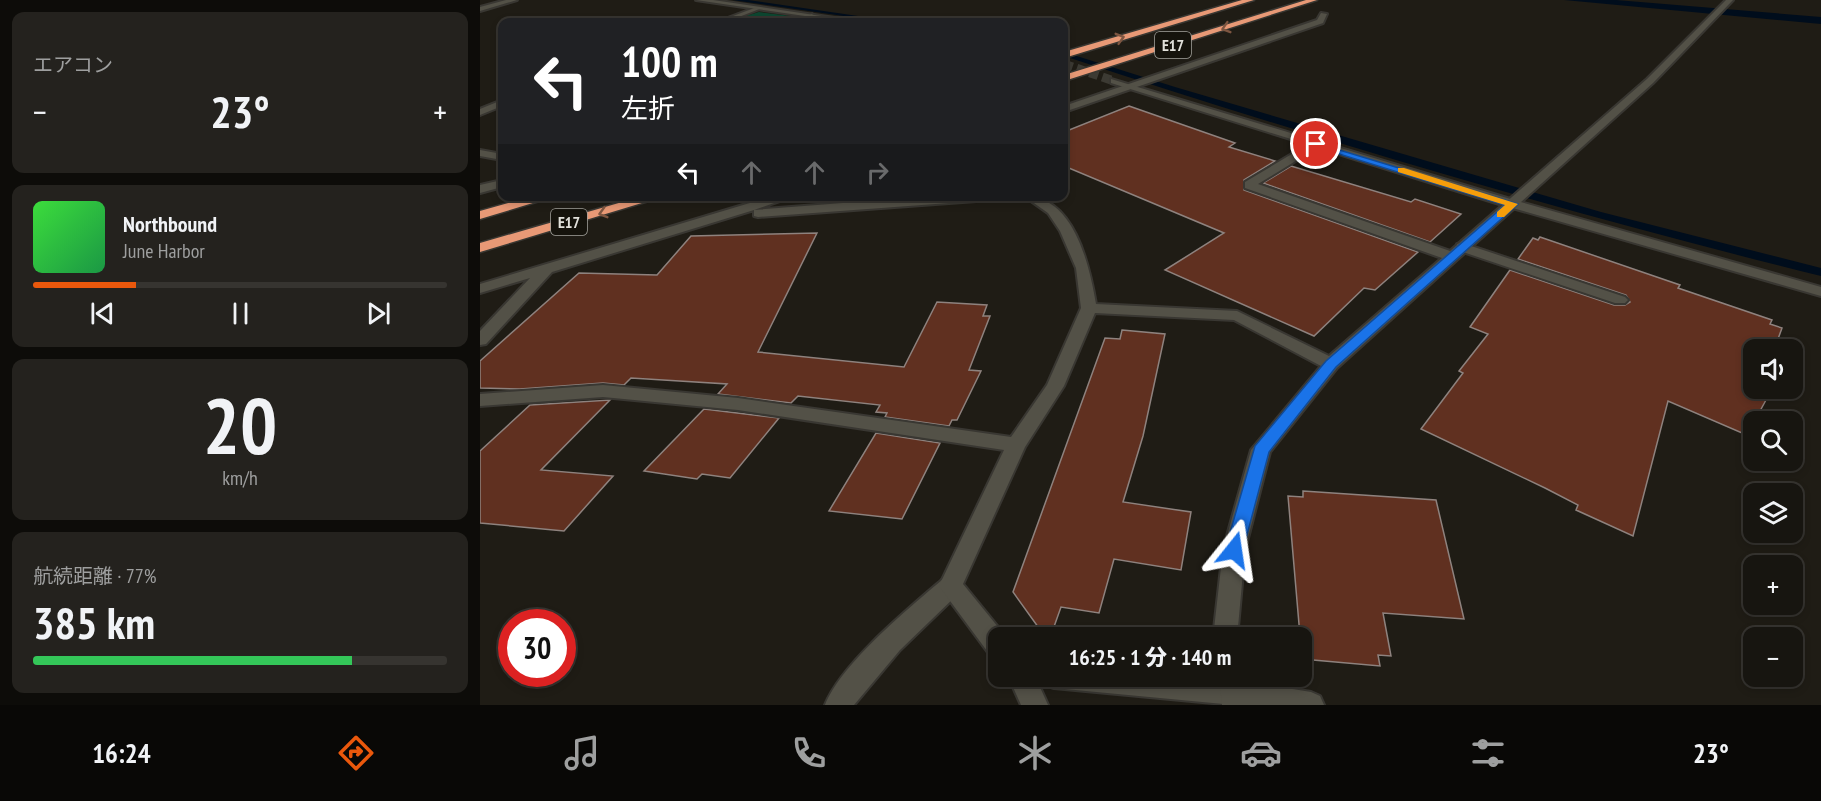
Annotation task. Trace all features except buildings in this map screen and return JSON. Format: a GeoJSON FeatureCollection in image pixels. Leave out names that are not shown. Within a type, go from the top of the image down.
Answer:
{"type":"FeatureCollection","features":[{"type":"Feature","properties":{"kind":"highway","name":"E17"},"geometry":{"type":"LineString","coordinates":[[1068,77],[1313,0]]}},
{"type":"Feature","properties":{"kind":"highway","name":"E17"},"geometry":{"type":"LineString","coordinates":[[1068,54],[1246,1]]}},
{"type":"Feature","properties":{"kind":"highway","name":"E17"},"geometry":{"type":"LineString","coordinates":[[480,215],[532,201]]}},
{"type":"Feature","properties":{"kind":"highway","name":"E17"},"geometry":{"type":"LineString","coordinates":[[480,248],[642,201]]}},
{"type":"Feature","properties":{"kind":"street"},"geometry":{"type":"LineString","coordinates":[[480,9],[514,0]]}},
{"type":"Feature","properties":{"kind":"street"},"geometry":{"type":"LineString","coordinates":[[699,0],[827,18]]}},
{"type":"Feature","properties":{"kind":"street"},"geometry":{"type":"LineString","coordinates":[[1226,627],[1234,550],[1261,450],[1331,364],[1650,81],[1730,0]]}},
{"type":"Feature","properties":{"kind":"street"},"geometry":{"type":"LineString","coordinates":[[732,18],[759,8]]}},
{"type":"Feature","properties":{"kind":"street"},"geometry":{"type":"LineString","coordinates":[[1068,108],[1320,21],[1323,14]]}},
{"type":"Feature","properties":{"kind":"street"},"geometry":{"type":"LineString","coordinates":[[806,18],[812,16]]}},
{"type":"Feature","properties":{"kind":"street"},"geometry":{"type":"LineString","coordinates":[[1114,81],[1316,144],[1821,292]]}},
{"type":"Feature","properties":{"kind":"street"},"geometry":{"type":"LineString","coordinates":[[480,111],[498,104]]}},
{"type":"Feature","properties":{"kind":"street"},"geometry":{"type":"LineString","coordinates":[[1316,144],[1249,185],[1457,252],[1620,300]]}},
{"type":"Feature","properties":{"kind":"street"},"geometry":{"type":"LineString","coordinates":[[480,153],[498,156]]}},
{"type":"Feature","properties":{"kind":"street"},"geometry":{"type":"LineString","coordinates":[[480,189],[498,184]]}},
{"type":"Feature","properties":{"kind":"street"},"geometry":{"type":"LineString","coordinates":[[480,289],[772,201]]}},
{"type":"Feature","properties":{"kind":"street"},"geometry":{"type":"LineString","coordinates":[[731,214],[918,201]]}},
{"type":"Feature","properties":{"kind":"street"},"geometry":{"type":"LineString","coordinates":[[838,705],[856,681],[908,623],[951,586],[1016,445],[1055,386],[1089,308],[1083,268],[1067,231],[1052,210],[1038,201]]}},
{"type":"Feature","properties":{"kind":"street"},"geometry":{"type":"LineString","coordinates":[[480,340],[549,268]]}},
{"type":"Feature","properties":{"kind":"street"},"geometry":{"type":"LineString","coordinates":[[1089,308],[1237,316],[1331,364]]}},
{"type":"Feature","properties":{"kind":"street"},"geometry":{"type":"LineString","coordinates":[[480,400],[603,391],[738,404],[1016,445]]}},
{"type":"Feature","properties":{"kind":"street"},"geometry":{"type":"LineString","coordinates":[[951,586],[988,633]]}},
{"type":"Feature","properties":{"kind":"street"},"geometry":{"type":"LineString","coordinates":[[1026,687],[1035,705]]}},
{"type":"Feature","properties":{"kind":"street"},"geometry":{"type":"LineString","coordinates":[[1185,687],[1233,691],[1311,705]]}},
{"type":"Feature","properties":{"kind":"green space"},"geometry":{"type":"Polygon","coordinates":[[[759,12],[799,18],[738,18],[759,12]]]}},
{"type":"Feature","properties":{"kind":"water"},"geometry":{"type":"Polygon","coordinates":[[[1564,0],[1616,0],[1821,17],[1821,24],[1564,0]]]}},
{"type":"Feature","properties":{"kind":"waterway"},"geometry":{"type":"LineString","coordinates":[[735,0],[867,18]]}},
{"type":"Feature","properties":{"kind":"waterway"},"geometry":{"type":"LineString","coordinates":[[1068,55],[1172,89],[1597,214],[1821,272]]}},
{"type":"Feature","properties":{"kind":"tunnel"},"geometry":{"type":"LineString","coordinates":[[1068,65],[1114,81]]}},
{"type":"Feature","properties":{"kind":"slow traffic"},"geometry":{"type":"LineString","coordinates":[[1401,170],[1513,204],[1500,215]]}},
{"type":"Feature","properties":{"kind":"route"},"geometry":{"type":"LineString","coordinates":[[1234,550],[1261,450],[1331,364],[1451,256],[1513,204],[1316,144]]}}]}
